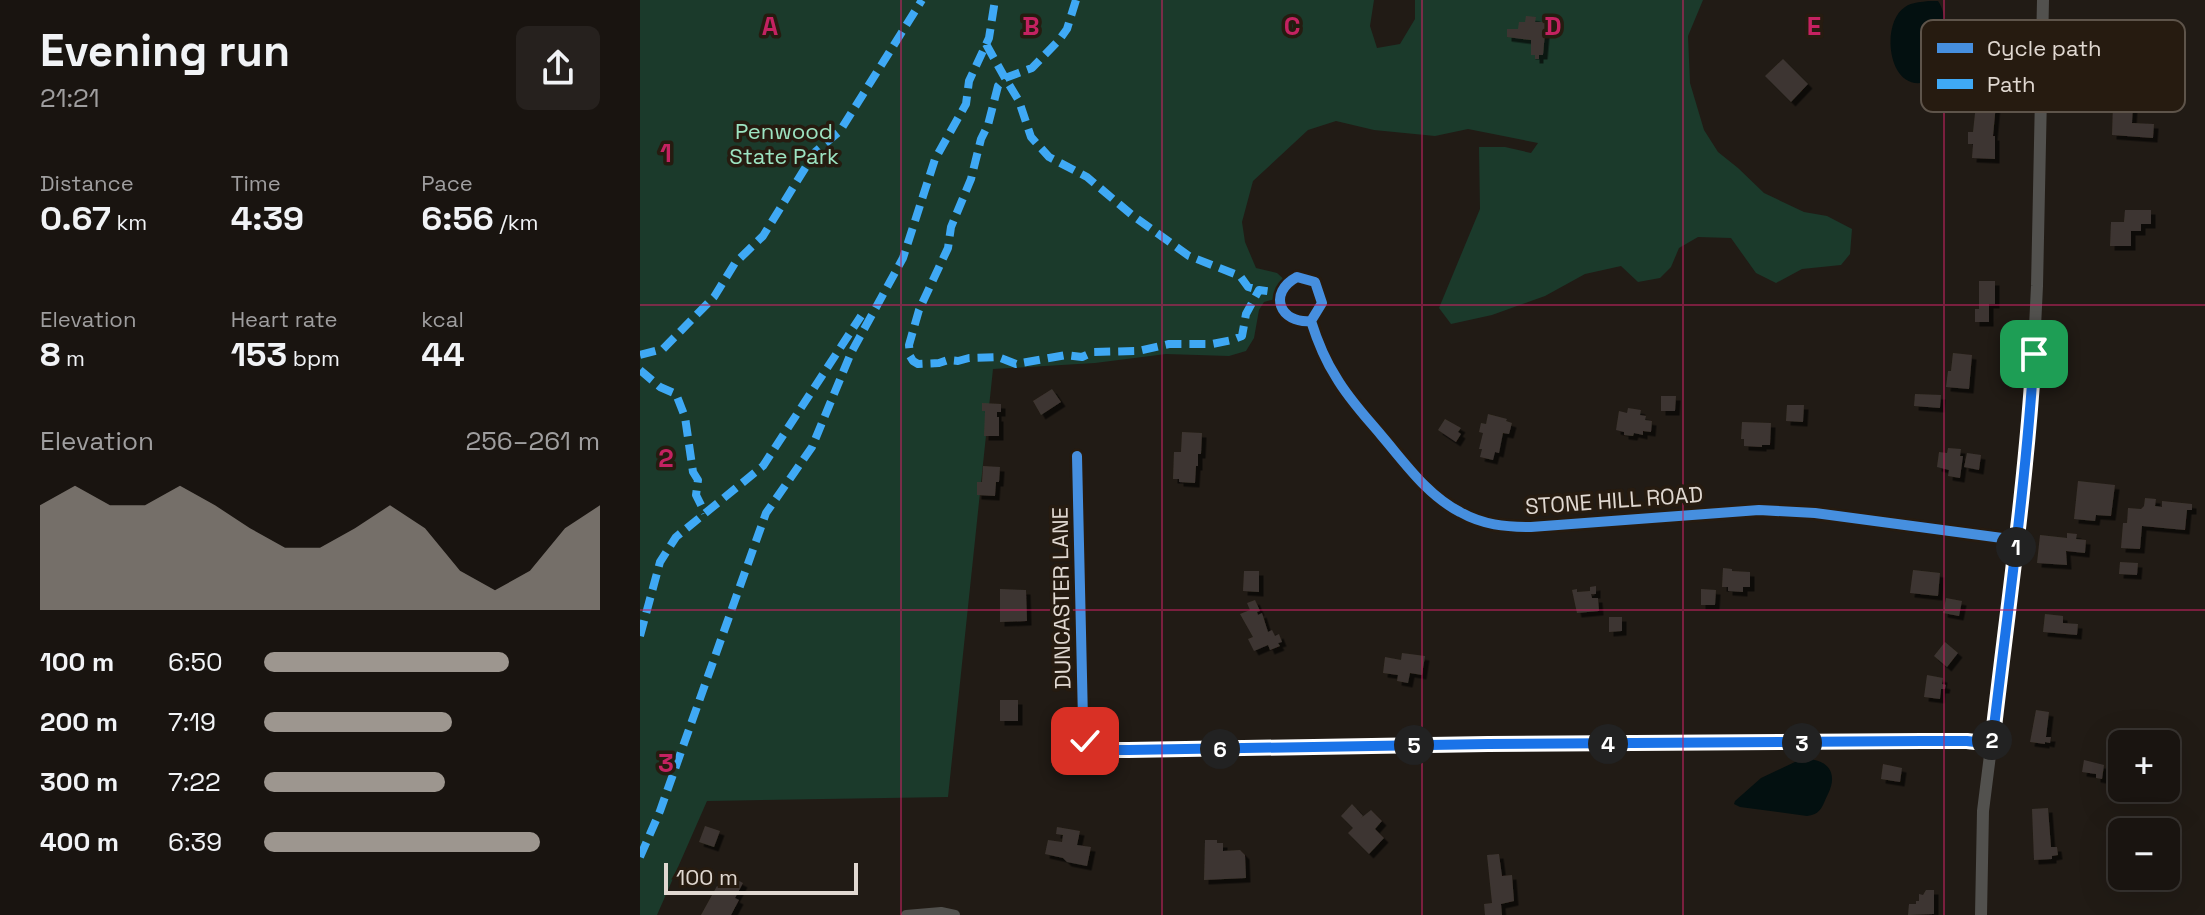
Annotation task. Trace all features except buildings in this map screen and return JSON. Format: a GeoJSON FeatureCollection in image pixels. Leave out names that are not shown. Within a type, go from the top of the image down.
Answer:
{"type":"FeatureCollection","features":[{"type":"Feature","properties":{"kind":"street"},"geometry":{"type":"LineString","coordinates":[[2043,0],[2043,20]]}},
{"type":"Feature","properties":{"kind":"street"},"geometry":{"type":"LineString","coordinates":[[1981,915],[1983,811],[2031,409],[2041,112]]}},
{"type":"Feature","properties":{"kind":"street"},"geometry":{"type":"LineString","coordinates":[[1297,277],[1315,282],[1320,293],[1322,303],[1311,321],[1301,322],[1282,310],[1279,298],[1282,288],[1297,277]]}},
{"type":"Feature","properties":{"kind":"street","name":"STONE HILL ROAD"},"geometry":{"type":"LineString","coordinates":[[1311,321],[1336,378],[1413,473],[1436,497],[1461,513],[1487,524],[1531,527],[1759,510],[1815,513],[2017,540]]}},
{"type":"Feature","properties":{"kind":"street","name":"DUNCASTER LANE"},"geometry":{"type":"LineString","coordinates":[[1077,456],[1083,720],[1085,741],[1089,746],[1128,750],[1488,744],[1967,741],[1992,744]]}},
{"type":"Feature","properties":{"kind":"street"},"geometry":{"type":"LineString","coordinates":[[906,915],[941,912],[955,915]]}},
{"type":"Feature","properties":{"kind":"green space","name":"Penwood State Park"},"geometry":{"type":"Polygon","coordinates":[[[640,0],[1374,0],[1370,26],[1377,48],[1400,44],[1415,19],[1415,0],[1703,0],[1688,36],[1690,83],[1704,130],[1718,152],[1764,193],[1804,212],[1827,216],[1852,229],[1850,254],[1841,265],[1802,269],[1776,283],[1756,273],[1731,238],[1698,237],[1679,248],[1671,267],[1660,278],[1638,282],[1621,266],[1585,274],[1545,296],[1492,315],[1451,324],[1439,308],[1480,209],[1479,147],[1505,147],[1531,153],[1538,143],[1468,129],[1435,136],[1374,130],[1336,121],[1308,130],[1253,181],[1242,222],[1245,242],[1256,268],[1277,273],[1287,282],[1279,298],[1264,302],[1259,310],[1254,338],[1246,351],[1229,356],[1166,354],[1095,363],[993,369],[948,797],[707,801],[657,915],[640,915],[640,0]]]}},
{"type":"Feature","properties":{"kind":"shaded area"},"geometry":{"type":"Polygon","coordinates":[[[1938,1],[1944,20],[1921,20],[1919,83],[1907,80],[1898,71],[1890,44],[1897,16],[1914,3],[1938,1]]]}},
{"type":"Feature","properties":{"kind":"shaded area"},"geometry":{"type":"Polygon","coordinates":[[[1807,759],[1826,765],[1832,774],[1831,787],[1816,813],[1807,816],[1734,804],[1761,778],[1807,759]]]}},
{"type":"Feature","properties":{"kind":"marked path"},"geometry":{"type":"LineString","coordinates":[[640,355],[663,349],[714,297],[735,263],[763,236],[815,152],[840,131],[922,0]]}},
{"type":"Feature","properties":{"kind":"marked path"},"geometry":{"type":"LineString","coordinates":[[640,857],[660,811],[766,513],[812,447],[851,353],[903,258],[935,159],[966,104],[969,81],[989,38],[995,0]]}},
{"type":"Feature","properties":{"kind":"marked path"},"geometry":{"type":"LineString","coordinates":[[1076,0],[1067,29],[1059,40],[1032,68],[1005,78],[1019,101],[1031,137],[1049,157],[1087,177],[1132,215],[1189,256],[1240,276],[1248,287],[1259,290]]}},
{"type":"Feature","properties":{"kind":"marked path"},"geometry":{"type":"LineString","coordinates":[[986,44],[1005,78],[998,86],[971,179],[951,227],[948,248],[919,310],[909,345],[913,361],[918,364],[998,357],[1016,364],[1066,355],[1082,357],[1093,352],[1138,351],[1169,344],[1212,344],[1242,336],[1246,314],[1259,290],[1281,293]]}},
{"type":"Feature","properties":{"kind":"marked path"},"geometry":{"type":"LineString","coordinates":[[640,636],[660,562],[676,537],[763,466],[861,316]]}},
{"type":"Feature","properties":{"kind":"marked path"},"geometry":{"type":"LineString","coordinates":[[640,370],[660,387],[676,394],[685,417],[693,472],[698,480],[696,495],[705,513]]}},
{"type":"Feature","properties":{"kind":"cycle path"},"geometry":{"type":"LineString","coordinates":[[1311,321],[1292,318],[1281,306],[1282,291],[1297,277],[1315,282],[1322,303],[1311,321],[1325,357],[1357,407],[1427,488],[1448,505],[1477,520],[1503,526],[1531,527],[1759,510],[1815,513],[2017,540]]}},
{"type":"Feature","properties":{"kind":"cycle path"},"geometry":{"type":"LineString","coordinates":[[1077,456],[1083,730],[1088,744],[1098,749],[1922,741],[1992,744]]}},
{"type":"Feature","properties":{"kind":"route"},"geometry":{"type":"LineString","coordinates":[[1085,741],[1089,746],[1107,750],[1922,741],[1992,744],[2017,540],[2034,354]]}}]}
